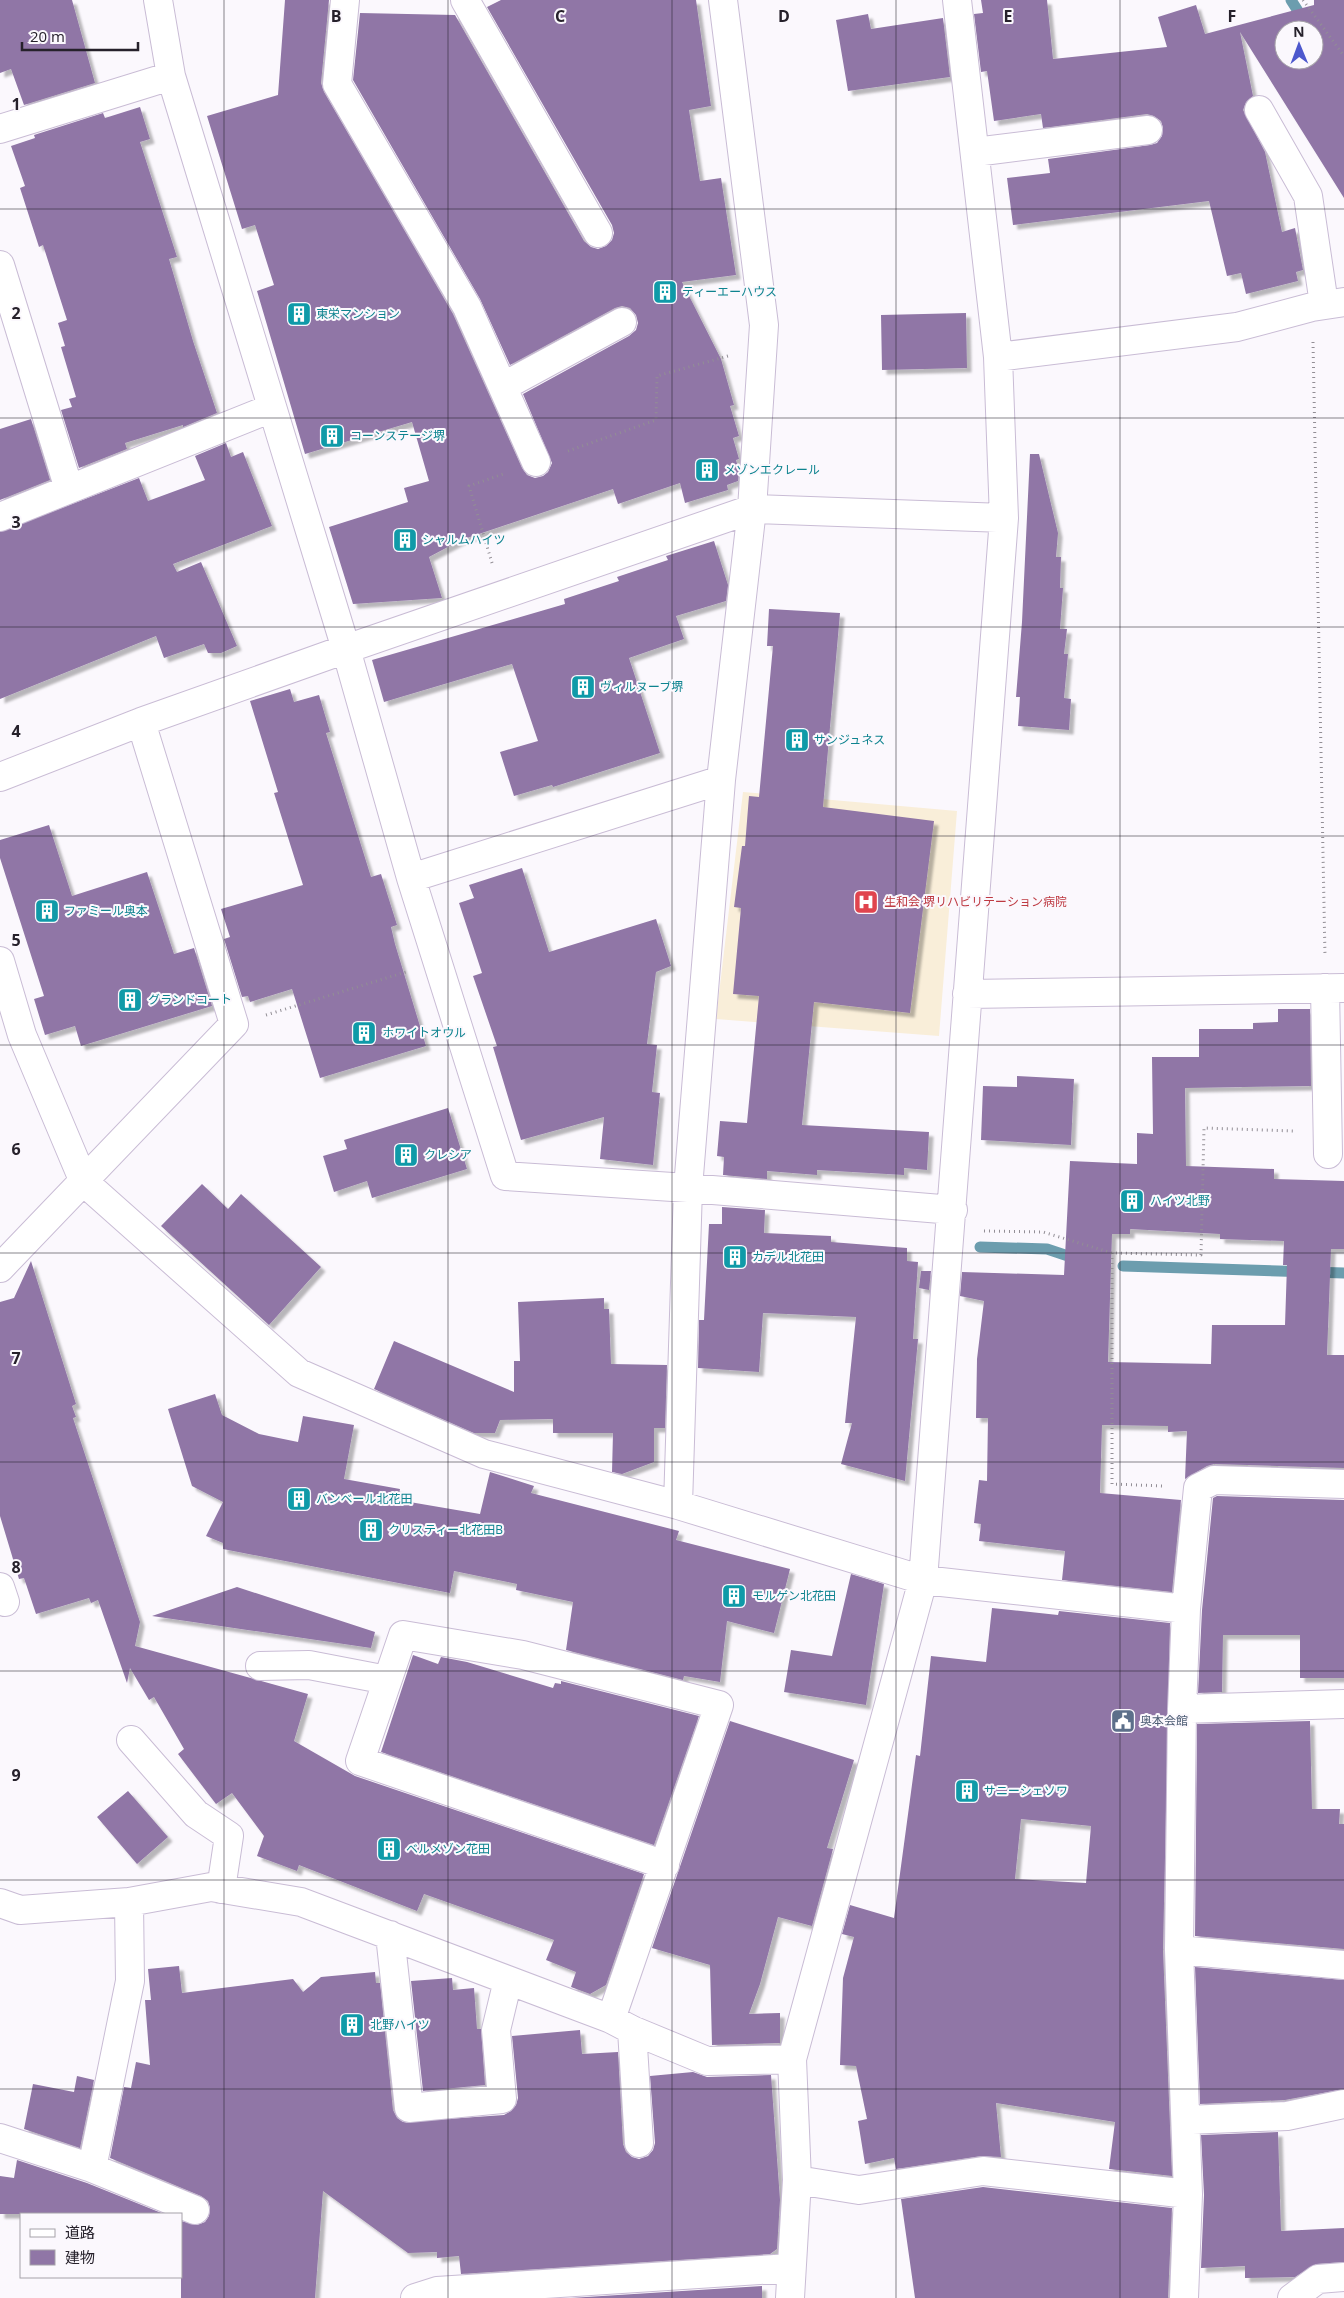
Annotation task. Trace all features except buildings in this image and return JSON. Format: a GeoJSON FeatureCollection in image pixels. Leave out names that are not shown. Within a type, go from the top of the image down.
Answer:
{"type":"FeatureCollection","features":[{"type":"Feature","properties":{"kind":"street"},"geometry":{"type":"LineString","coordinates":[[158,0],[171,76],[346,649],[411,878],[505,1176],[688,1188],[952,1220]]}},
{"type":"Feature","properties":{"kind":"street"},"geometry":{"type":"LineString","coordinates":[[345,0],[337,84],[467,306],[536,462]]}},
{"type":"Feature","properties":{"kind":"street"},"geometry":{"type":"LineString","coordinates":[[465,0],[598,233]]}},
{"type":"Feature","properties":{"kind":"street"},"geometry":{"type":"LineString","coordinates":[[678,1505],[688,1188],[721,780],[752,509],[764,325],[723,0]]}},
{"type":"Feature","properties":{"kind":"street"},"geometry":{"type":"LineString","coordinates":[[790,2298],[797,2180],[792,2059],[923,1580],[952,1220],[967,994],[1004,518],[998,356],[957,0]]}},
{"type":"Feature","properties":{"kind":"street"},"geometry":{"type":"LineString","coordinates":[[0,129],[171,76]]}},
{"type":"Feature","properties":{"kind":"street"},"geometry":{"type":"LineString","coordinates":[[998,356],[1237,327],[1327,304],[1308,196],[1259,110]]}},
{"type":"Feature","properties":{"kind":"street"},"geometry":{"type":"LineString","coordinates":[[975,152],[1148,130]]}},
{"type":"Feature","properties":{"kind":"street"},"geometry":{"type":"LineString","coordinates":[[0,265],[69,490]]}},
{"type":"Feature","properties":{"kind":"street"},"geometry":{"type":"LineString","coordinates":[[504,386],[622,322]]}},
{"type":"Feature","properties":{"kind":"street"},"geometry":{"type":"LineString","coordinates":[[0,517],[272,408]]}},
{"type":"Feature","properties":{"kind":"street"},"geometry":{"type":"LineString","coordinates":[[0,777],[141,722],[752,509],[1004,518]]}},
{"type":"Feature","properties":{"kind":"street"},"geometry":{"type":"LineString","coordinates":[[0,1268],[234,1024],[141,722]]}},
{"type":"Feature","properties":{"kind":"street"},"geometry":{"type":"LineString","coordinates":[[411,878],[721,780]]}},
{"type":"Feature","properties":{"kind":"street"},"geometry":{"type":"LineString","coordinates":[[0,961],[11,1039],[84,1182],[299,1373],[484,1454],[678,1505],[923,1580],[1186,1609]]}},
{"type":"Feature","properties":{"kind":"street"},"geometry":{"type":"LineString","coordinates":[[967,994],[1335,988],[1328,1143]]}},
{"type":"Feature","properties":{"kind":"street"},"geometry":{"type":"LineString","coordinates":[[1184,2298],[1188,2194],[1179,1950],[1182,1709],[1186,1609],[1198,1488],[1214,1480],[1344,1484]]}},
{"type":"Feature","properties":{"kind":"street"},"geometry":{"type":"LineString","coordinates":[[639,2142],[622,2025],[665,1865],[718,1705],[523,1655],[403,1635],[360,1760],[665,1865]]}},
{"type":"Feature","properties":{"kind":"street"},"geometry":{"type":"LineString","coordinates":[[260,1666],[309,1665],[387,1680]]}},
{"type":"Feature","properties":{"kind":"street"},"geometry":{"type":"LineString","coordinates":[[1182,1709],[1344,1704]]}},
{"type":"Feature","properties":{"kind":"street"},"geometry":{"type":"LineString","coordinates":[[131,1740],[196,1814],[229,1836],[222,1889]]}},
{"type":"Feature","properties":{"kind":"street"},"geometry":{"type":"LineString","coordinates":[[0,1904],[20,1910],[130,1902],[211,1887],[301,1902],[508,1980],[707,2061],[792,2059]]}},
{"type":"Feature","properties":{"kind":"street"},"geometry":{"type":"LineString","coordinates":[[92,2168],[130,1981],[130,1902]]}},
{"type":"Feature","properties":{"kind":"street"},"geometry":{"type":"LineString","coordinates":[[390,1935],[409,2108],[502,2099],[496,2030],[508,1980]]}},
{"type":"Feature","properties":{"kind":"street"},"geometry":{"type":"LineString","coordinates":[[1179,1950],[1344,1965]]}},
{"type":"Feature","properties":{"kind":"street"},"geometry":{"type":"LineString","coordinates":[[1186,2120],[1287,2116],[1344,2104]]}},
{"type":"Feature","properties":{"kind":"street"},"geometry":{"type":"LineString","coordinates":[[0,2138],[92,2168],[195,2210]]}},
{"type":"Feature","properties":{"kind":"street"},"geometry":{"type":"LineString","coordinates":[[797,2180],[859,2190],[983,2171],[1188,2194]]}},
{"type":"Feature","properties":{"kind":"street"},"geometry":{"type":"LineString","coordinates":[[415,2298],[436,2291],[791,2268]]}},
{"type":"Feature","properties":{"kind":"street"},"geometry":{"type":"LineString","coordinates":[[1292,2298],[1318,2279],[1344,2277]]}},
{"type":"Feature","properties":{"kind":"path"},"geometry":{"type":"LineString","coordinates":[[1303,0],[1344,56]]}},
{"type":"Feature","properties":{"kind":"path"},"geometry":{"type":"LineString","coordinates":[[1327,304],[1335,988]]}},
{"type":"Feature","properties":{"kind":"path"},"geometry":{"type":"LineString","coordinates":[[502,595],[469,486],[656,420],[658,376],[762,346]]}},
{"type":"Feature","properties":{"kind":"path"},"geometry":{"type":"LineString","coordinates":[[234,1024],[438,964]]}},
{"type":"Feature","properties":{"kind":"path"},"geometry":{"type":"LineString","coordinates":[[952,1220],[1042,1232],[1112,1253],[1201,1255],[1204,1128],[1328,1143]]}},
{"type":"Feature","properties":{"kind":"path"},"geometry":{"type":"LineString","coordinates":[[1112,1253],[1112,1484],[1198,1488]]}},
{"type":"Feature","properties":{"kind":"shaded area"},"geometry":{"type":"Polygon","coordinates":[[[743,792],[957,811],[939,1036],[716,1019],[743,792]]]}},
{"type":"Feature","properties":{"kind":"waterway"},"geometry":{"type":"LineString","coordinates":[[1291,0],[1304,20]]}},
{"type":"Feature","properties":{"kind":"waterway"},"geometry":{"type":"LineString","coordinates":[[980,1247],[1047,1249],[1080,1260]]}},
{"type":"Feature","properties":{"kind":"waterway"},"geometry":{"type":"LineString","coordinates":[[1123,1266],[1344,1273]]}},
{"type":"Feature","properties":{"kind":"place","name":"ティーエーハウス"},"geometry":{"type":"Point","coordinates":[665,292]}},
{"type":"Feature","properties":{"kind":"place","name":"東栄マンション"},"geometry":{"type":"Point","coordinates":[299,314]}},
{"type":"Feature","properties":{"kind":"place","name":"コーンステージ堺"},"geometry":{"type":"Point","coordinates":[332,436]}},
{"type":"Feature","properties":{"kind":"place","name":"メゾンエクレール"},"geometry":{"type":"Point","coordinates":[707,470]}},
{"type":"Feature","properties":{"kind":"place","name":"シャルムハイツ"},"geometry":{"type":"Point","coordinates":[405,540]}},
{"type":"Feature","properties":{"kind":"place","name":"ヴィルヌーブ堺"},"geometry":{"type":"Point","coordinates":[583,687]}},
{"type":"Feature","properties":{"kind":"place","name":"サンジュネス"},"geometry":{"type":"Point","coordinates":[797,740]}},
{"type":"Feature","properties":{"kind":"place","name":"生和会 堺リハビリテーション病院"},"geometry":{"type":"Point","coordinates":[866,902]}},
{"type":"Feature","properties":{"kind":"place","name":"ファミール奥本"},"geometry":{"type":"Point","coordinates":[47,911]}},
{"type":"Feature","properties":{"kind":"place","name":"グランドコート"},"geometry":{"type":"Point","coordinates":[130,1000]}},
{"type":"Feature","properties":{"kind":"place","name":"ホワイトオウル"},"geometry":{"type":"Point","coordinates":[364,1033]}},
{"type":"Feature","properties":{"kind":"place","name":"クレシア"},"geometry":{"type":"Point","coordinates":[406,1155]}},
{"type":"Feature","properties":{"kind":"place","name":"ハイツ北野"},"geometry":{"type":"Point","coordinates":[1132,1201]}},
{"type":"Feature","properties":{"kind":"place","name":"カデル北花田"},"geometry":{"type":"Point","coordinates":[735,1257]}},
{"type":"Feature","properties":{"kind":"place","name":"バンベール北花田"},"geometry":{"type":"Point","coordinates":[299,1499]}},
{"type":"Feature","properties":{"kind":"place","name":"クリスティー北花田B"},"geometry":{"type":"Point","coordinates":[371,1530]}},
{"type":"Feature","properties":{"kind":"place","name":"モルゲン北花田"},"geometry":{"type":"Point","coordinates":[734,1596]}},
{"type":"Feature","properties":{"kind":"place","name":"奥本会館"},"geometry":{"type":"Point","coordinates":[1123,1721]}},
{"type":"Feature","properties":{"kind":"place","name":"サニーシェソワ"},"geometry":{"type":"Point","coordinates":[967,1791]}},
{"type":"Feature","properties":{"kind":"place","name":"ベルメゾン花田"},"geometry":{"type":"Point","coordinates":[389,1849]}},
{"type":"Feature","properties":{"kind":"place","name":"北野ハイツ"},"geometry":{"type":"Point","coordinates":[352,2025]}}]}
